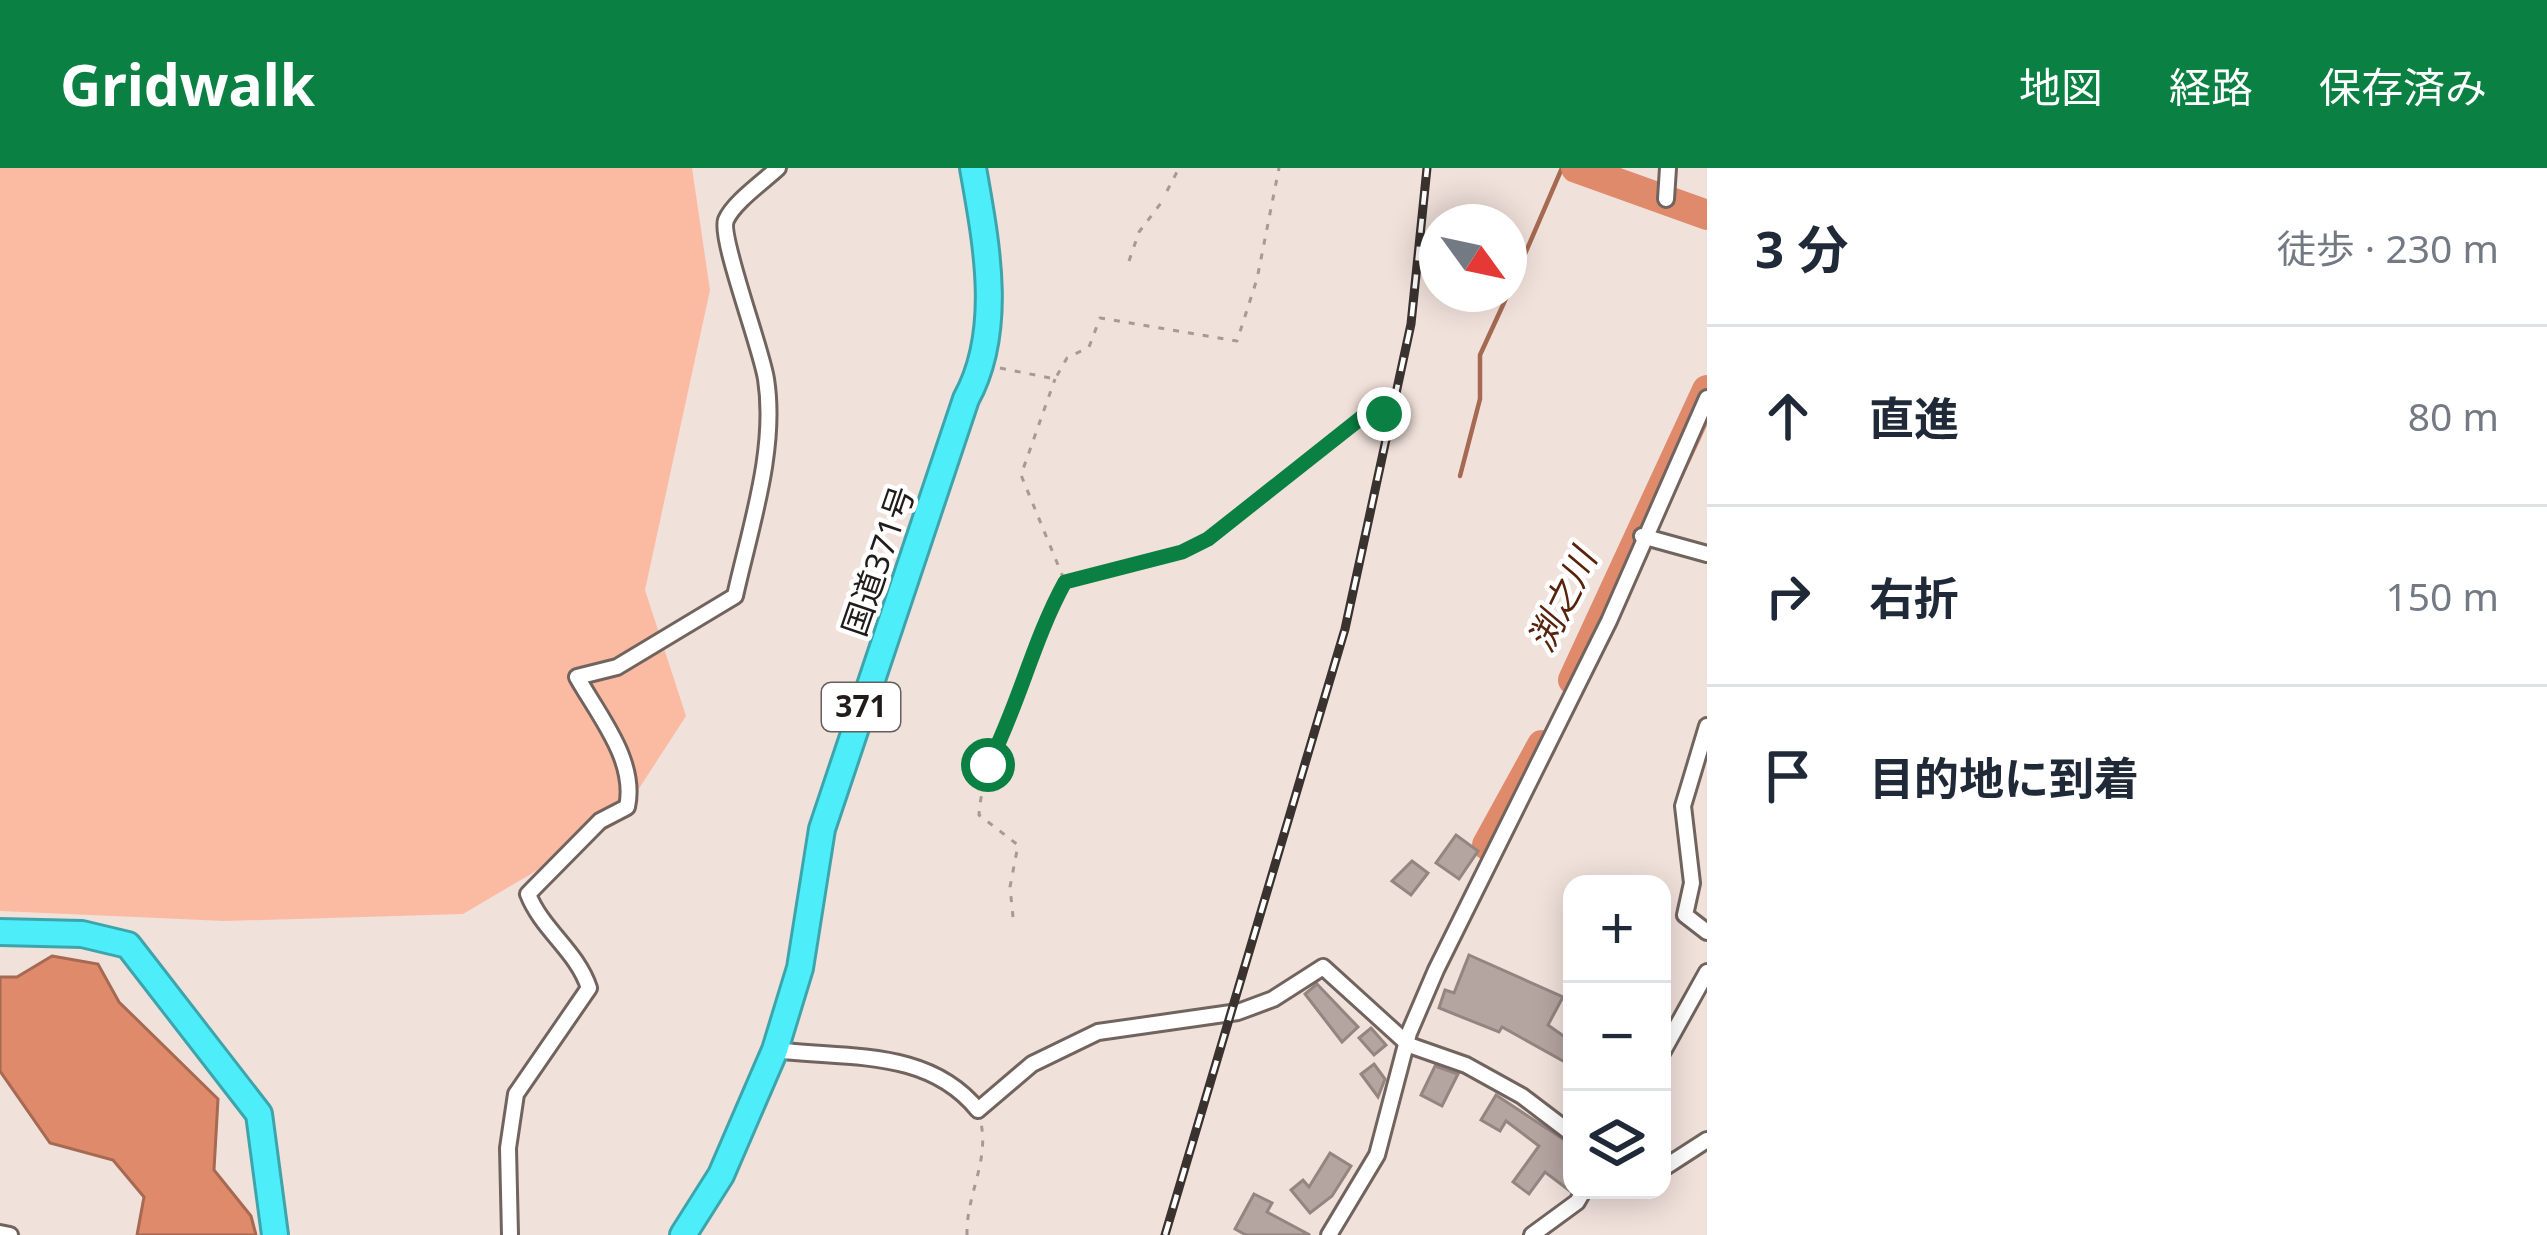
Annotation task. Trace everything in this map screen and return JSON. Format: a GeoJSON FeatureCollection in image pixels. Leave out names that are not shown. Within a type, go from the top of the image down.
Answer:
{"type":"FeatureCollection","features":[{"type":"Feature","properties":{"kind":"highway","name":"国道371号"},"geometry":{"type":"LineString","coordinates":[[683,1235],[722,1175],[775,1050],[800,968],[821,830],[966,399],[982,369],[988,311],[985,238],[974,168]]}},
{"type":"Feature","properties":{"kind":"highway"},"geometry":{"type":"LineString","coordinates":[[0,932],[82,934],[128,945],[259,1114],[275,1235]]}},
{"type":"Feature","properties":{"kind":"street"},"geometry":{"type":"LineString","coordinates":[[510,1235],[508,1148],[517,1094],[589,988],[582,967],[536,915],[528,894],[600,820],[627,807],[632,787],[620,749],[577,677],[617,668],[735,596],[765,456],[767,383],[752,312],[723,242],[727,218],[778,168]]}},
{"type":"Feature","properties":{"kind":"street"},"geometry":{"type":"LineString","coordinates":[[1666,199],[1668,168]]}},
{"type":"Feature","properties":{"kind":"street"},"geometry":{"type":"LineString","coordinates":[[1329,1235],[1366,1181],[1436,970],[1609,620],[1642,536],[1707,398]]}},
{"type":"Feature","properties":{"kind":"street"},"geometry":{"type":"LineString","coordinates":[[1642,536],[1707,554]]}},
{"type":"Feature","properties":{"kind":"street"},"geometry":{"type":"LineString","coordinates":[[1707,726],[1683,806],[1692,883],[1685,915],[1707,932]]}},
{"type":"Feature","properties":{"kind":"street"},"geometry":{"type":"LineString","coordinates":[[775,1050],[858,1052],[910,1066],[956,1083],[978,1110],[1032,1064],[1098,1032],[1238,1012],[1273,999],[1324,967],[1409,1045],[1504,1086],[1563,1128]]}},
{"type":"Feature","properties":{"kind":"street"},"geometry":{"type":"LineString","coordinates":[[1671,1036],[1707,973]]}},
{"type":"Feature","properties":{"kind":"street"},"geometry":{"type":"LineString","coordinates":[[1671,1163],[1707,1140]]}},
{"type":"Feature","properties":{"kind":"street"},"geometry":{"type":"LineString","coordinates":[[1532,1235],[1579,1199]]}},
{"type":"Feature","properties":{"kind":"street"},"geometry":{"type":"LineString","coordinates":[[0,1233],[10,1235]]}},
{"type":"Feature","properties":{"kind":"path"},"geometry":{"type":"LineString","coordinates":[[1167,191],[1179,168]]}},
{"type":"Feature","properties":{"kind":"path"},"geometry":{"type":"LineString","coordinates":[[1065,582],[1021,475],[1055,379],[1067,358],[1089,347],[1100,318],[1237,341],[1257,279],[1262,234],[1279,168]]}},
{"type":"Feature","properties":{"kind":"path"},"geometry":{"type":"LineString","coordinates":[[1129,261],[1139,232],[1161,202]]}},
{"type":"Feature","properties":{"kind":"path"},"geometry":{"type":"LineString","coordinates":[[982,369],[1010,368],[1055,379]]}},
{"type":"Feature","properties":{"kind":"path"},"geometry":{"type":"LineString","coordinates":[[1013,917],[1010,887],[1018,844],[979,815],[980,802],[988,765],[1029,673],[1041,625],[1065,582],[1182,552],[1208,539],[1361,418],[1372,412],[1384,414]]}},
{"type":"Feature","properties":{"kind":"path"},"geometry":{"type":"LineString","coordinates":[[967,1235],[967,1216],[986,1149],[978,1110]]}},
{"type":"Feature","properties":{"kind":"shaded area"},"geometry":{"type":"Polygon","coordinates":[[[0,168],[692,168],[710,290],[645,590],[686,716],[616,824],[463,914],[225,921],[0,911],[0,168]]]}},
{"type":"Feature","properties":{"kind":"shaded area"},"geometry":{"type":"Polygon","coordinates":[[[52,956],[98,964],[119,1002],[218,1099],[214,1170],[251,1216],[256,1235],[137,1235],[144,1197],[113,1160],[50,1143],[0,1071],[0,977],[17,977],[52,956]]]}},
{"type":"Feature","properties":{"kind":"building"},"geometry":{"type":"Polygon","coordinates":[[[1456,835],[1478,851],[1459,879],[1436,863],[1456,835]]]}},
{"type":"Feature","properties":{"kind":"building"},"geometry":{"type":"Polygon","coordinates":[[[1412,861],[1428,873],[1411,895],[1392,881],[1412,861]]]}},
{"type":"Feature","properties":{"kind":"building"},"geometry":{"type":"Polygon","coordinates":[[[1469,955],[1563,997],[1548,1025],[1563,1036],[1563,1061],[1502,1027],[1499,1032],[1439,1008],[1445,990],[1454,993],[1469,955]]]}},
{"type":"Feature","properties":{"kind":"building"},"geometry":{"type":"Polygon","coordinates":[[[1317,984],[1358,1027],[1342,1042],[1305,994],[1317,984]]]}},
{"type":"Feature","properties":{"kind":"building"},"geometry":{"type":"Polygon","coordinates":[[[1371,1028],[1386,1045],[1374,1055],[1359,1038],[1371,1028]]]}},
{"type":"Feature","properties":{"kind":"building"},"geometry":{"type":"Polygon","coordinates":[[[1374,1064],[1385,1079],[1378,1097],[1361,1074],[1374,1064]]]}},
{"type":"Feature","properties":{"kind":"building"},"geometry":{"type":"Polygon","coordinates":[[[1435,1066],[1458,1074],[1442,1106],[1421,1095],[1435,1066]]]}},
{"type":"Feature","properties":{"kind":"building"},"geometry":{"type":"Polygon","coordinates":[[[1496,1095],[1563,1139],[1563,1186],[1545,1172],[1529,1194],[1513,1182],[1539,1146],[1506,1121],[1500,1131],[1481,1120],[1496,1095]]]}},
{"type":"Feature","properties":{"kind":"building"},"geometry":{"type":"Polygon","coordinates":[[[1330,1153],[1351,1166],[1332,1196],[1310,1213],[1291,1190],[1303,1180],[1309,1187],[1330,1153]]]}},
{"type":"Feature","properties":{"kind":"building"},"geometry":{"type":"Polygon","coordinates":[[[1254,1194],[1272,1203],[1267,1212],[1310,1235],[1246,1235],[1235,1229],[1254,1194]]]}},
{"type":"Feature","properties":{"kind":"waterway"},"geometry":{"type":"LineString","coordinates":[[1527,249],[1562,168]]}},
{"type":"Feature","properties":{"kind":"waterway","name":"渕之川"},"geometry":{"type":"LineString","coordinates":[[1576,168],[1707,215]]}},
{"type":"Feature","properties":{"kind":"waterway"},"geometry":{"type":"LineString","coordinates":[[1460,476],[1480,399],[1480,355],[1500,312]]}},
{"type":"Feature","properties":{"kind":"waterway","name":"渕之川"},"geometry":{"type":"LineString","coordinates":[[1573,680],[1707,390]]}},
{"type":"Feature","properties":{"kind":"waterway","name":"渕之川"},"geometry":{"type":"LineString","coordinates":[[1487,845],[1542,745]]}},
{"type":"Feature","properties":{"kind":"railway"},"geometry":{"type":"LineString","coordinates":[[1165,1235],[1345,629],[1411,324],[1427,168]]}},
{"type":"Feature","properties":{"kind":"route"},"geometry":{"type":"LineString","coordinates":[[988,765],[1013,718],[1041,625],[1065,582],[1182,552],[1208,539],[1361,418],[1372,412],[1384,414]]}}]}
